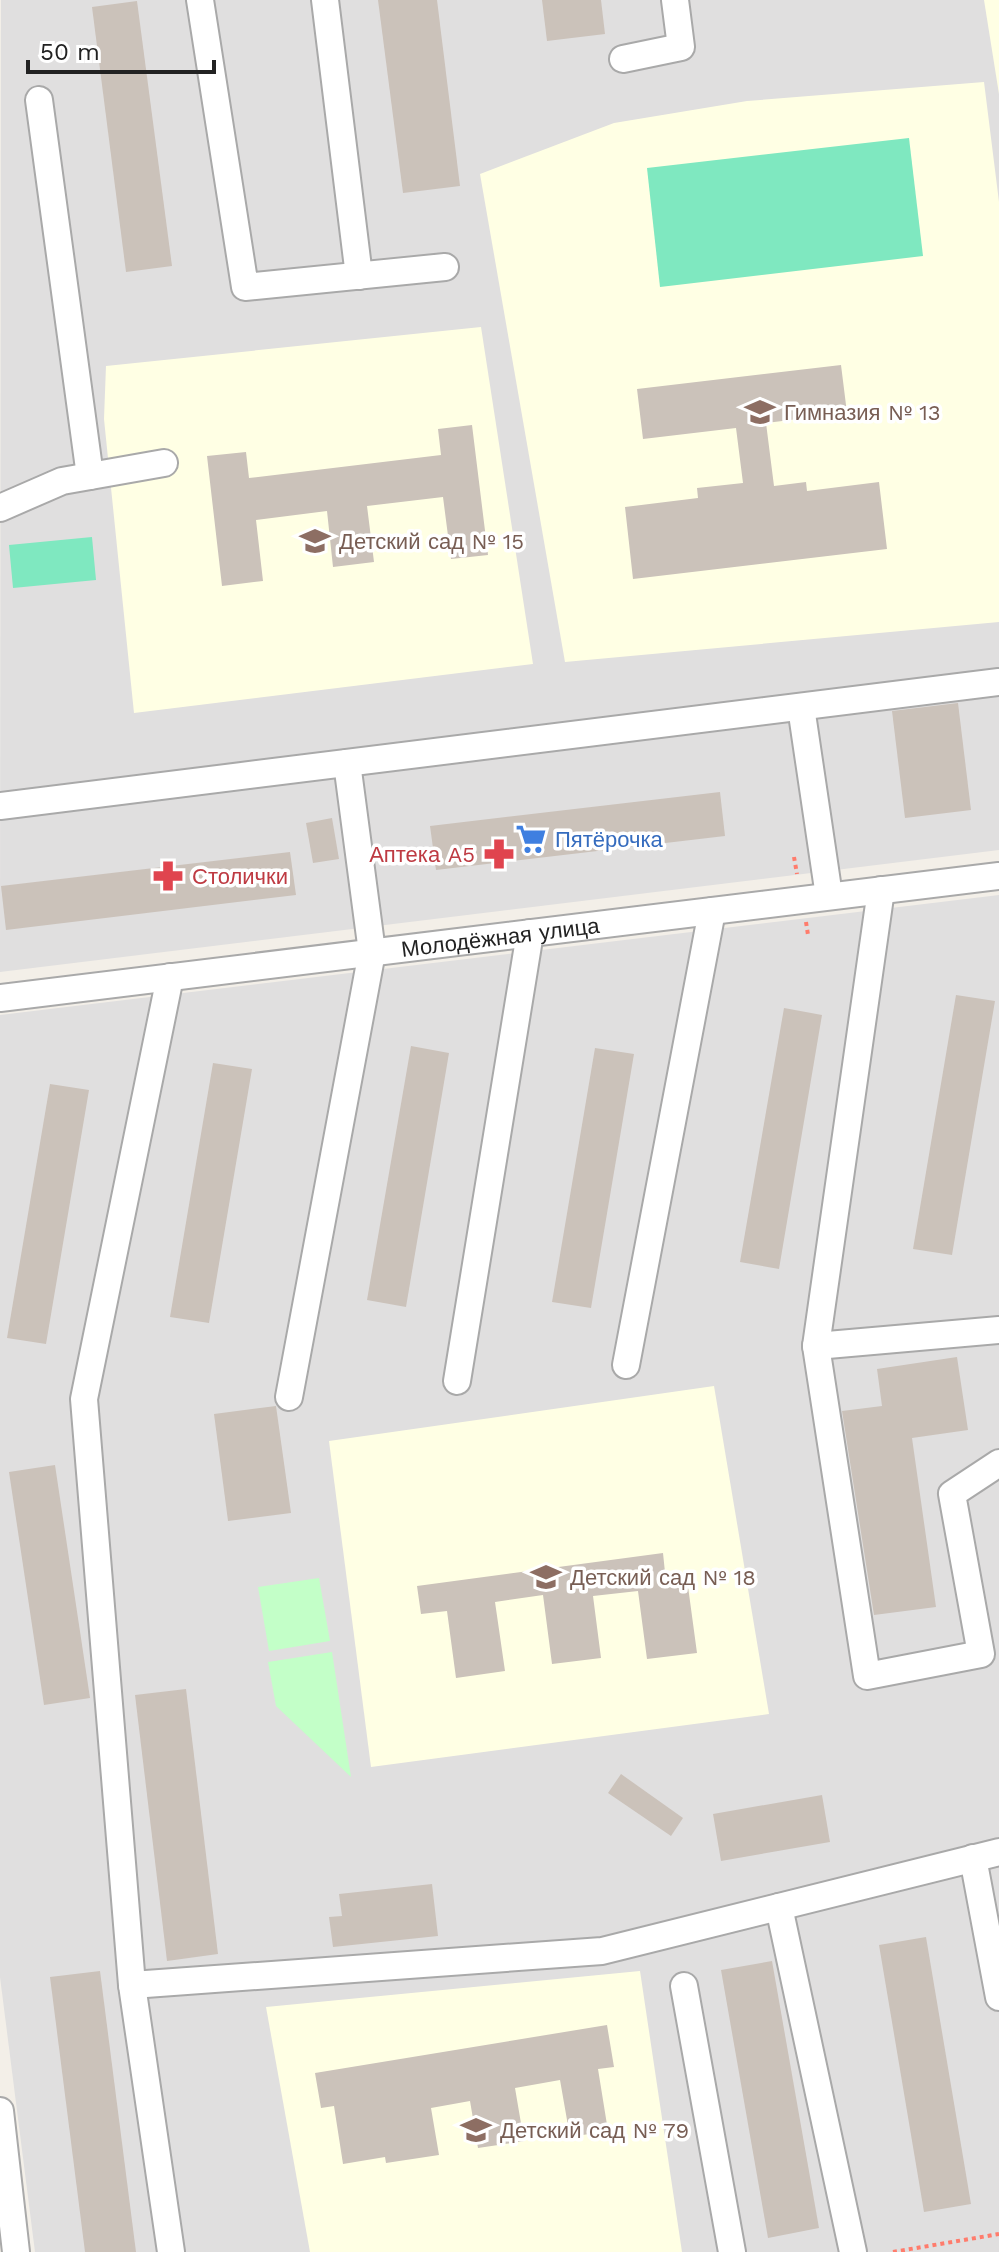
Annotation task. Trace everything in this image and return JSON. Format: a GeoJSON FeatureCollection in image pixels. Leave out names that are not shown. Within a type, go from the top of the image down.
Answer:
{"type":"FeatureCollection","features":[{"type":"Feature","properties":{"kind":"street"},"geometry":{"type":"LineString","coordinates":[[200,0],[245,287],[445,267]]}},
{"type":"Feature","properties":{"kind":"street"},"geometry":{"type":"LineString","coordinates":[[325,0],[359,276]]}},
{"type":"Feature","properties":{"kind":"street"},"geometry":{"type":"LineString","coordinates":[[623,59],[681,47],[675,0]]}},
{"type":"Feature","properties":{"kind":"street"},"geometry":{"type":"LineString","coordinates":[[39,100],[90,476]]}},
{"type":"Feature","properties":{"kind":"street"},"geometry":{"type":"LineString","coordinates":[[0,508],[62,481],[164,463]]}},
{"type":"Feature","properties":{"kind":"street"},"geometry":{"type":"LineString","coordinates":[[0,806],[999,682]]}},
{"type":"Feature","properties":{"kind":"street"},"geometry":{"type":"LineString","coordinates":[[801,707],[829,896]]}},
{"type":"Feature","properties":{"kind":"street"},"geometry":{"type":"LineString","coordinates":[[289,1397],[372,952],[347,763]]}},
{"type":"Feature","properties":{"kind":"street","name":"Молодёжная улица"},"geometry":{"type":"LineString","coordinates":[[0,998],[999,876]]}},
{"type":"Feature","properties":{"kind":"street"},"geometry":{"type":"LineString","coordinates":[[881,890],[816,1346],[867,1676],[981,1654],[952,1494],[999,1463]]}},
{"type":"Feature","properties":{"kind":"street"},"geometry":{"type":"LineString","coordinates":[[626,1365],[712,911]]}},
{"type":"Feature","properties":{"kind":"street"},"geometry":{"type":"LineString","coordinates":[[457,1381],[530,933]]}},
{"type":"Feature","properties":{"kind":"street"},"geometry":{"type":"LineString","coordinates":[[170,977],[84,1399],[132,1985],[171,2252]]}},
{"type":"Feature","properties":{"kind":"street"},"geometry":{"type":"LineString","coordinates":[[816,1346],[999,1330]]}},
{"type":"Feature","properties":{"kind":"street"},"geometry":{"type":"LineString","coordinates":[[132,1985],[602,1951],[999,1852]]}},
{"type":"Feature","properties":{"kind":"street"},"geometry":{"type":"LineString","coordinates":[[973,1858],[999,1997]]}},
{"type":"Feature","properties":{"kind":"street"},"geometry":{"type":"LineString","coordinates":[[779,1907],[853,2252]]}},
{"type":"Feature","properties":{"kind":"street"},"geometry":{"type":"LineString","coordinates":[[684,1986],[732,2252]]}},
{"type":"Feature","properties":{"kind":"street"},"geometry":{"type":"LineString","coordinates":[[0,2111],[5,2196],[16,2252]]}},
{"type":"Feature","properties":{"kind":"path"},"geometry":{"type":"LineString","coordinates":[[893,2252],[999,2234]]}},
{"type":"Feature","properties":{"kind":"shaded area"},"geometry":{"type":"Polygon","coordinates":[[[1,0],[999,0],[999,850],[0,972],[1,0]]]}},
{"type":"Feature","properties":{"kind":"shaded area"},"geometry":{"type":"Polygon","coordinates":[[[984,0],[999,0],[999,94],[984,0]]]}},
{"type":"Feature","properties":{"kind":"shaded area","name":"Гимназия № 13"},"geometry":{"type":"Polygon","coordinates":[[[984,82],[999,202],[999,622],[565,662],[480,174],[614,123],[747,101],[984,82]]]}},
{"type":"Feature","properties":{"kind":"shaded area","name":"Детский сад № 15"},"geometry":{"type":"Polygon","coordinates":[[[481,327],[533,664],[134,713],[104,419],[106,366],[481,327]]]}},
{"type":"Feature","properties":{"kind":"shaded area"},"geometry":{"type":"Polygon","coordinates":[[[999,895],[999,2252],[35,2252],[0,1977],[0,1015],[999,895]]]}},
{"type":"Feature","properties":{"kind":"shaded area","name":"Детский сад № 18"},"geometry":{"type":"Polygon","coordinates":[[[714,1386],[769,1714],[371,1767],[329,1441],[714,1386]]]}},
{"type":"Feature","properties":{"kind":"shaded area","name":"Детский сад № 79"},"geometry":{"type":"Polygon","coordinates":[[[640,1971],[682,2252],[310,2252],[266,2007],[640,1971]]]}},
{"type":"Feature","properties":{"kind":"green space"},"geometry":{"type":"Polygon","coordinates":[[[909,138],[923,256],[660,287],[647,168],[909,138]]]}},
{"type":"Feature","properties":{"kind":"green space"},"geometry":{"type":"Polygon","coordinates":[[[92,537],[96,580],[13,588],[9,545],[92,537]]]}},
{"type":"Feature","properties":{"kind":"green space"},"geometry":{"type":"Polygon","coordinates":[[[319,1578],[330,1641],[269,1651],[258,1587],[319,1578]]]}},
{"type":"Feature","properties":{"kind":"green space"},"geometry":{"type":"Polygon","coordinates":[[[332,1652],[351,1777],[276,1706],[268,1662],[332,1652]]]}},
{"type":"Feature","properties":{"kind":"building"},"geometry":{"type":"Polygon","coordinates":[[[378,0],[437,0],[460,186],[403,193],[378,0]]]}},
{"type":"Feature","properties":{"kind":"building"},"geometry":{"type":"Polygon","coordinates":[[[542,0],[601,0],[605,34],[547,41],[542,0]]]}},
{"type":"Feature","properties":{"kind":"building"},"geometry":{"type":"Polygon","coordinates":[[[137,1],[172,266],[126,272],[92,7],[137,1]]]}},
{"type":"Feature","properties":{"kind":"building"},"geometry":{"type":"Polygon","coordinates":[[[841,365],[847,413],[766,423],[774,486],[806,482],[807,491],[879,482],[887,549],[633,579],[625,507],[698,498],[697,488],[743,483],[736,428],[643,439],[637,389],[841,365]]]}},
{"type":"Feature","properties":{"kind":"building"},"geometry":{"type":"Polygon","coordinates":[[[472,425],[488,555],[451,559],[443,497],[367,506],[374,562],[333,567],[327,511],[256,520],[263,581],[222,586],[207,456],[246,452],[249,478],[441,455],[438,429],[472,425]]]}},
{"type":"Feature","properties":{"kind":"building"},"geometry":{"type":"Polygon","coordinates":[[[958,703],[971,810],[905,818],[892,711],[958,703]]]}},
{"type":"Feature","properties":{"kind":"building"},"geometry":{"type":"Polygon","coordinates":[[[720,792],[725,836],[436,870],[430,826],[720,792]]]}},
{"type":"Feature","properties":{"kind":"building"},"geometry":{"type":"Polygon","coordinates":[[[332,818],[339,859],[313,863],[306,823],[332,818]]]}},
{"type":"Feature","properties":{"kind":"building"},"geometry":{"type":"Polygon","coordinates":[[[290,852],[296,895],[6,930],[1,886],[290,852]]]}},
{"type":"Feature","properties":{"kind":"building"},"geometry":{"type":"Polygon","coordinates":[[[956,995],[995,1001],[952,1255],[913,1249],[956,995]]]}},
{"type":"Feature","properties":{"kind":"building"},"geometry":{"type":"Polygon","coordinates":[[[784,1008],[822,1015],[779,1269],[740,1262],[784,1008]]]}},
{"type":"Feature","properties":{"kind":"building"},"geometry":{"type":"Polygon","coordinates":[[[411,1046],[449,1053],[406,1307],[367,1300],[411,1046]]]}},
{"type":"Feature","properties":{"kind":"building"},"geometry":{"type":"Polygon","coordinates":[[[595,1048],[634,1054],[591,1308],[552,1302],[595,1048]]]}},
{"type":"Feature","properties":{"kind":"building"},"geometry":{"type":"Polygon","coordinates":[[[213,1063],[252,1069],[209,1323],[170,1317],[213,1063]]]}},
{"type":"Feature","properties":{"kind":"building"},"geometry":{"type":"Polygon","coordinates":[[[50,1084],[89,1090],[46,1344],[7,1338],[50,1084]]]}},
{"type":"Feature","properties":{"kind":"building"},"geometry":{"type":"Polygon","coordinates":[[[957,1357],[968,1430],[912,1438],[936,1607],[874,1615],[842,1411],[882,1406],[877,1369],[957,1357]]]}},
{"type":"Feature","properties":{"kind":"building"},"geometry":{"type":"Polygon","coordinates":[[[276,1406],[291,1513],[228,1521],[214,1414],[276,1406]]]}},
{"type":"Feature","properties":{"kind":"building"},"geometry":{"type":"Polygon","coordinates":[[[55,1465],[90,1698],[44,1705],[9,1472],[55,1465]]]}},
{"type":"Feature","properties":{"kind":"building"},"geometry":{"type":"Polygon","coordinates":[[[663,1553],[666,1582],[687,1579],[697,1653],[647,1659],[638,1591],[593,1596],[601,1658],[552,1664],[543,1595],[495,1602],[505,1671],[456,1678],[447,1611],[421,1614],[417,1586],[663,1553]]]}},
{"type":"Feature","properties":{"kind":"building"},"geometry":{"type":"Polygon","coordinates":[[[186,1689],[218,1954],[167,1961],[135,1695],[186,1689]]]}},
{"type":"Feature","properties":{"kind":"building"},"geometry":{"type":"Polygon","coordinates":[[[621,1774],[683,1818],[671,1836],[608,1793],[621,1774]]]}},
{"type":"Feature","properties":{"kind":"building"},"geometry":{"type":"Polygon","coordinates":[[[822,1795],[830,1842],[721,1861],[713,1814],[822,1795]]]}},
{"type":"Feature","properties":{"kind":"building"},"geometry":{"type":"Polygon","coordinates":[[[432,1884],[438,1936],[333,1947],[329,1917],[342,1916],[339,1894],[432,1884]]]}},
{"type":"Feature","properties":{"kind":"building"},"geometry":{"type":"Polygon","coordinates":[[[926,1937],[971,2204],[924,2212],[879,1945],[926,1937]]]}},
{"type":"Feature","properties":{"kind":"building"},"geometry":{"type":"Polygon","coordinates":[[[772,1961],[819,2228],[768,2238],[721,1970],[772,1961]]]}},
{"type":"Feature","properties":{"kind":"building"},"geometry":{"type":"Polygon","coordinates":[[[100,1971],[136,2252],[85,2252],[50,1977],[100,1971]]]}},
{"type":"Feature","properties":{"kind":"building"},"geometry":{"type":"Polygon","coordinates":[[[607,2025],[614,2067],[598,2069],[608,2131],[570,2137],[560,2080],[515,2088],[524,2141],[478,2148],[470,2101],[431,2108],[439,2155],[386,2163],[385,2157],[343,2164],[334,2106],[321,2108],[315,2073],[607,2025]]]}},
{"type":"Feature","properties":{"kind":"place","name":"Гимназия № 13"},"geometry":{"type":"Point","coordinates":[760,412]}},
{"type":"Feature","properties":{"kind":"place","name":"Детский сад № 15"},"geometry":{"type":"Point","coordinates":[315,541]}},
{"type":"Feature","properties":{"kind":"place","name":"Пятёрочка"},"geometry":{"type":"Point","coordinates":[531,839]}},
{"type":"Feature","properties":{"kind":"place","name":"Аптека A5"},"geometry":{"type":"Point","coordinates":[499,854]}},
{"type":"Feature","properties":{"kind":"place","name":"Столички"},"geometry":{"type":"Point","coordinates":[168,876]}},
{"type":"Feature","properties":{"kind":"place","name":"Детский сад № 18"},"geometry":{"type":"Point","coordinates":[546,1577]}},
{"type":"Feature","properties":{"kind":"place","name":"Детский сад № 79"},"geometry":{"type":"Point","coordinates":[476,2130]}}]}
